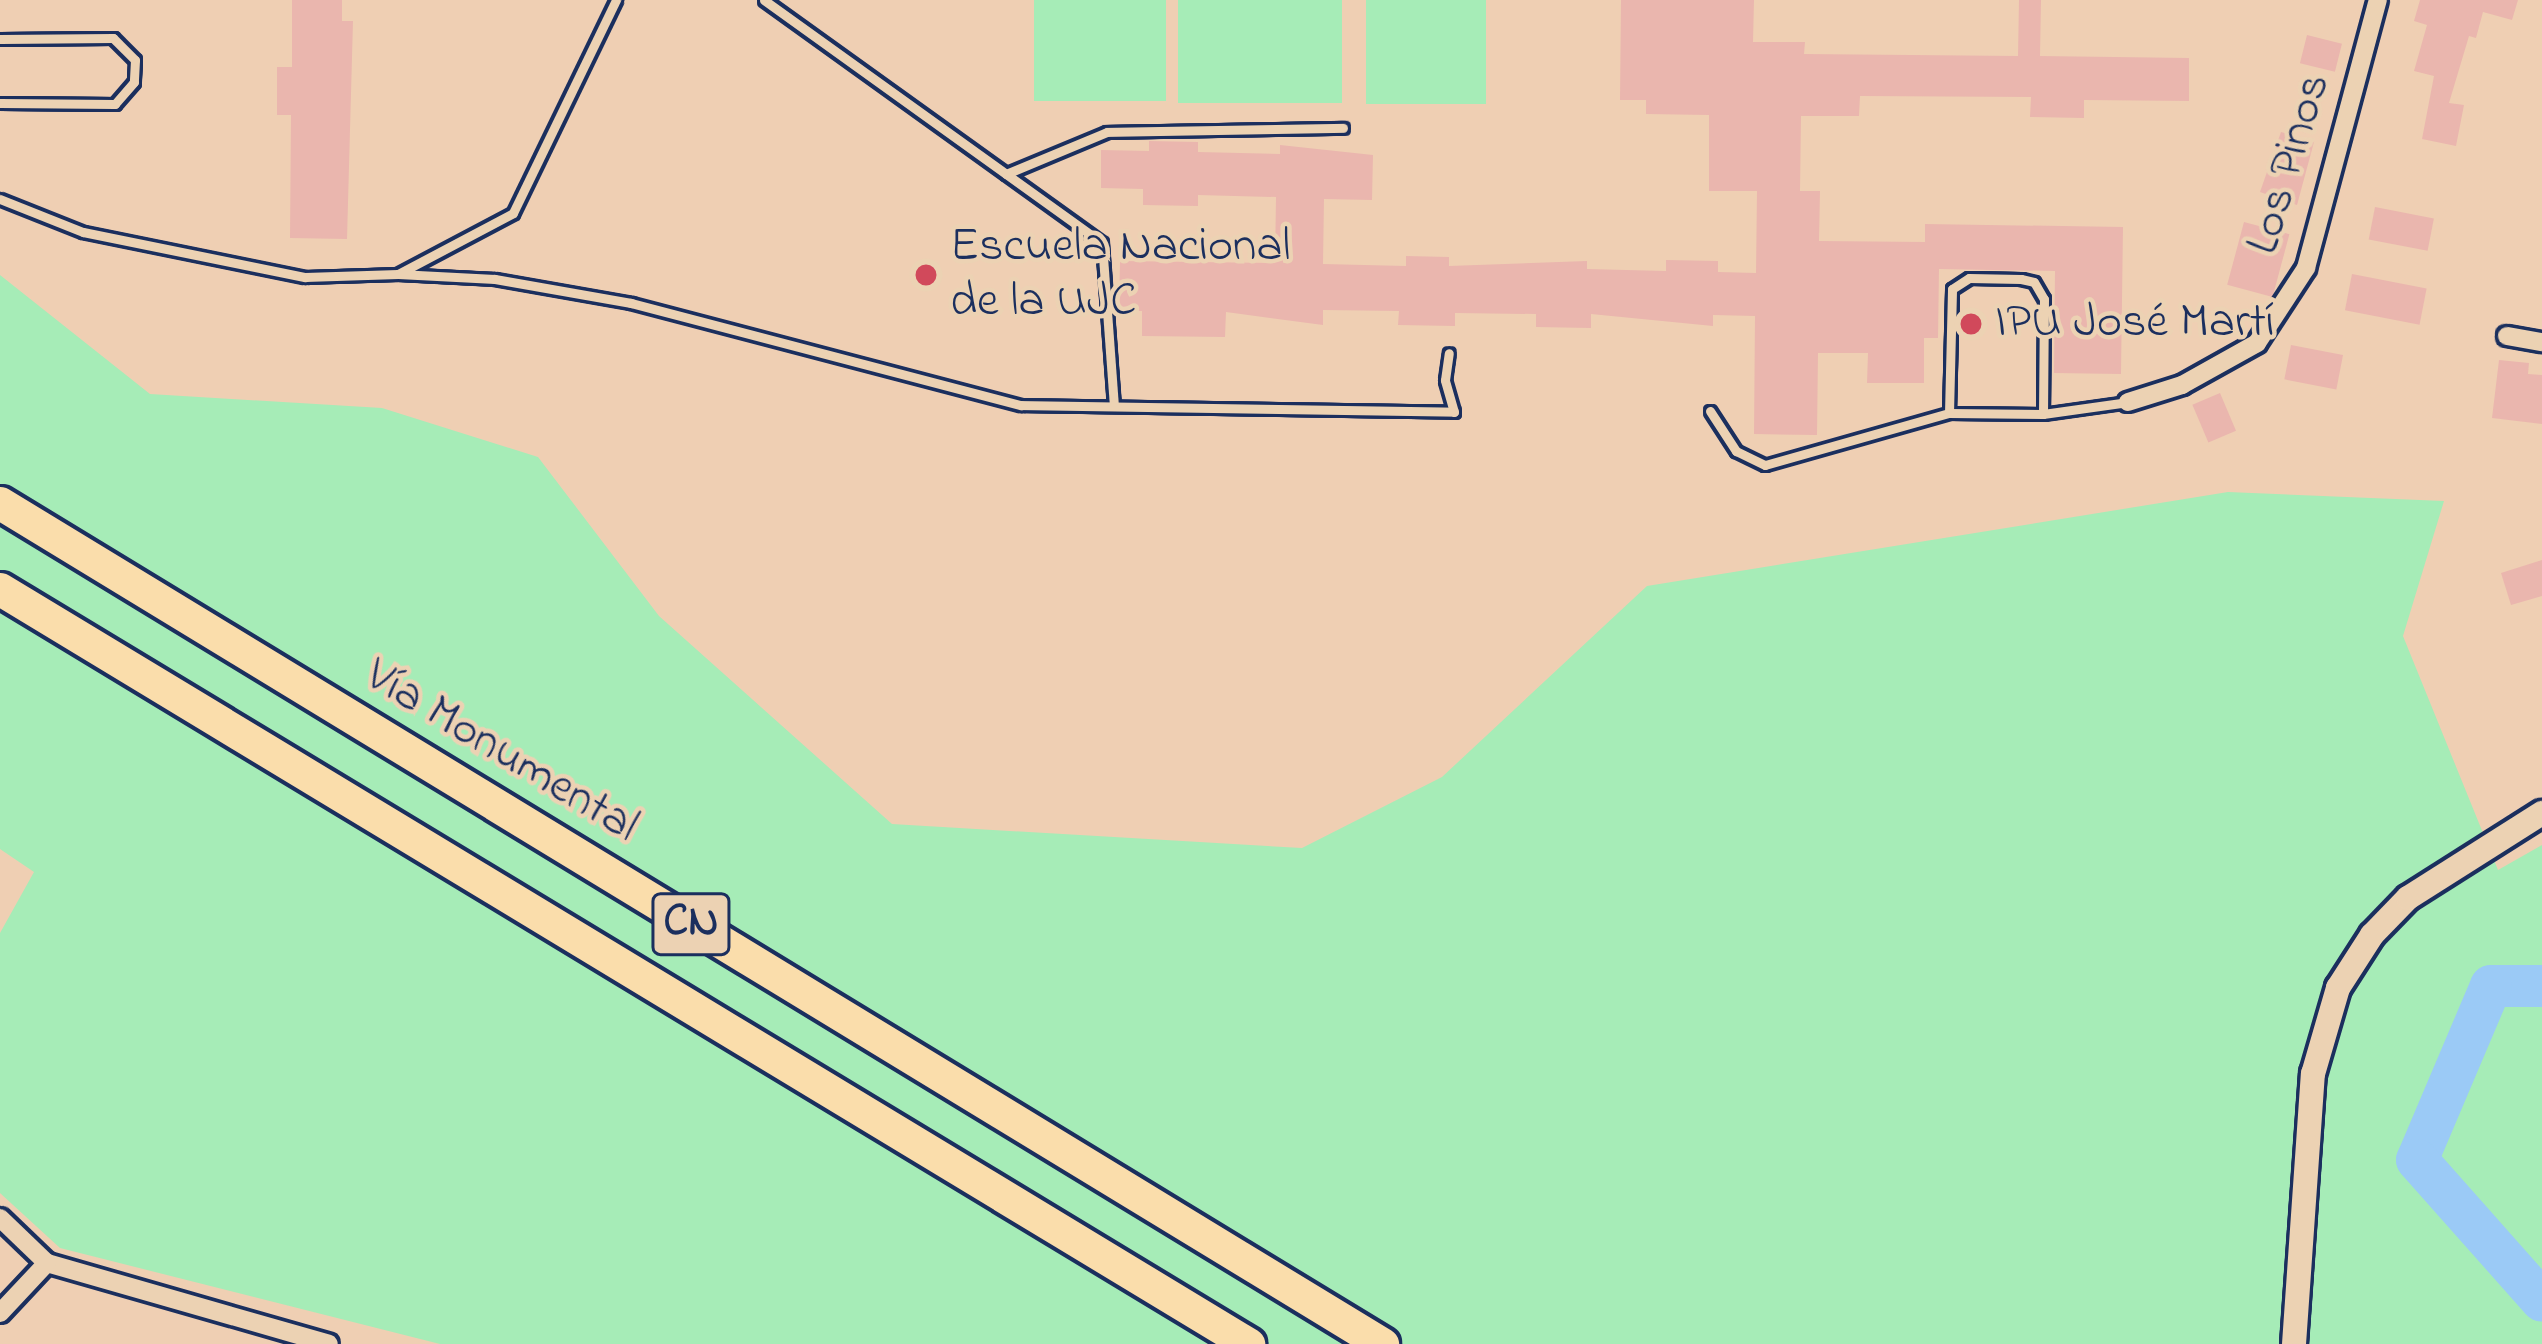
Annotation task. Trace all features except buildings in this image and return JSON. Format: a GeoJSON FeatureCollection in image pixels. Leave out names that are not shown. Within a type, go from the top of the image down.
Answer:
{"type":"FeatureCollection","features":[{"type":"Feature","properties":{"kind":"highway","name":"Vía Monumental"},"geometry":{"type":"LineString","coordinates":[[0,503],[1382,1344]]}},
{"type":"Feature","properties":{"kind":"highway","name":"CN"},"geometry":{"type":"LineString","coordinates":[[0,589],[1248,1344]]}},
{"type":"Feature","properties":{"kind":"main road"},"geometry":{"type":"LineString","coordinates":[[2294,1344],[2313,1074],[2338,988],[2372,935],[2408,898],[2542,813]]}},
{"type":"Feature","properties":{"kind":"street","name":"Los Pinos"},"geometry":{"type":"LineString","coordinates":[[2128,403],[2182,385],[2257,343],[2306,268],[2378,0]]}},
{"type":"Feature","properties":{"kind":"street"},"geometry":{"type":"LineString","coordinates":[[2506,336],[2542,342]]}},
{"type":"Feature","properties":{"kind":"street"},"geometry":{"type":"LineString","coordinates":[[0,1218],[47,1263],[329,1344]]}},
{"type":"Feature","properties":{"kind":"street"},"geometry":{"type":"LineString","coordinates":[[0,1313],[47,1263]]}},
{"type":"Feature","properties":{"kind":"lane"},"geometry":{"type":"LineString","coordinates":[[398,274],[513,213],[616,0]]}},
{"type":"Feature","properties":{"kind":"lane"},"geometry":{"type":"LineString","coordinates":[[764,0],[1102,243],[1114,405]]}},
{"type":"Feature","properties":{"kind":"lane"},"geometry":{"type":"LineString","coordinates":[[0,39],[113,38],[135,60],[134,82],[115,104],[0,103]]}},
{"type":"Feature","properties":{"kind":"lane"},"geometry":{"type":"LineString","coordinates":[[1006,173],[1107,132],[1343,128]]}},
{"type":"Feature","properties":{"kind":"lane"},"geometry":{"type":"LineString","coordinates":[[0,199],[83,232],[305,277],[398,274],[495,279],[631,303],[1021,405],[1454,412],[1445,380],[1449,352]]}},
{"type":"Feature","properties":{"kind":"lane"},"geometry":{"type":"LineString","coordinates":[[1949,413],[1952,289],[1969,278],[2004,279],[2042,290],[2043,414]]}},
{"type":"Feature","properties":{"kind":"lane"},"geometry":{"type":"LineString","coordinates":[[1710,411],[1736,451],[1765,465],[1949,413],[2043,414],[2128,403]]}},
{"type":"Feature","properties":{"kind":"green space"},"geometry":{"type":"Polygon","coordinates":[[[1034,0],[1166,0],[1166,101],[1034,101],[1034,0]]]}},
{"type":"Feature","properties":{"kind":"green space"},"geometry":{"type":"Polygon","coordinates":[[[1178,0],[1342,0],[1342,103],[1178,103],[1178,0]]]}},
{"type":"Feature","properties":{"kind":"green space"},"geometry":{"type":"Polygon","coordinates":[[[1366,0],[1486,0],[1486,104],[1366,104],[1366,0]]]}},
{"type":"Feature","properties":{"kind":"green space"},"geometry":{"type":"Polygon","coordinates":[[[0,275],[150,394],[382,408],[538,457],[659,616],[892,824],[1302,848],[1442,777],[1647,586],[2228,492],[2444,501],[2403,636],[2498,870],[2542,845],[2542,1344],[440,1344],[60,1248],[0,1193],[0,933],[34,872],[0,849],[0,275]]]}},
{"type":"Feature","properties":{"kind":"waterway"},"geometry":{"type":"LineString","coordinates":[[2542,986],[2491,986],[2417,1160],[2542,1301]]}},
{"type":"Feature","properties":{"kind":"place","name":"Escuela Nacional de la UJC"},"geometry":{"type":"Point","coordinates":[926,275]}},
{"type":"Feature","properties":{"kind":"place","name":"IPU José Martí"},"geometry":{"type":"Point","coordinates":[1971,324]}}]}
